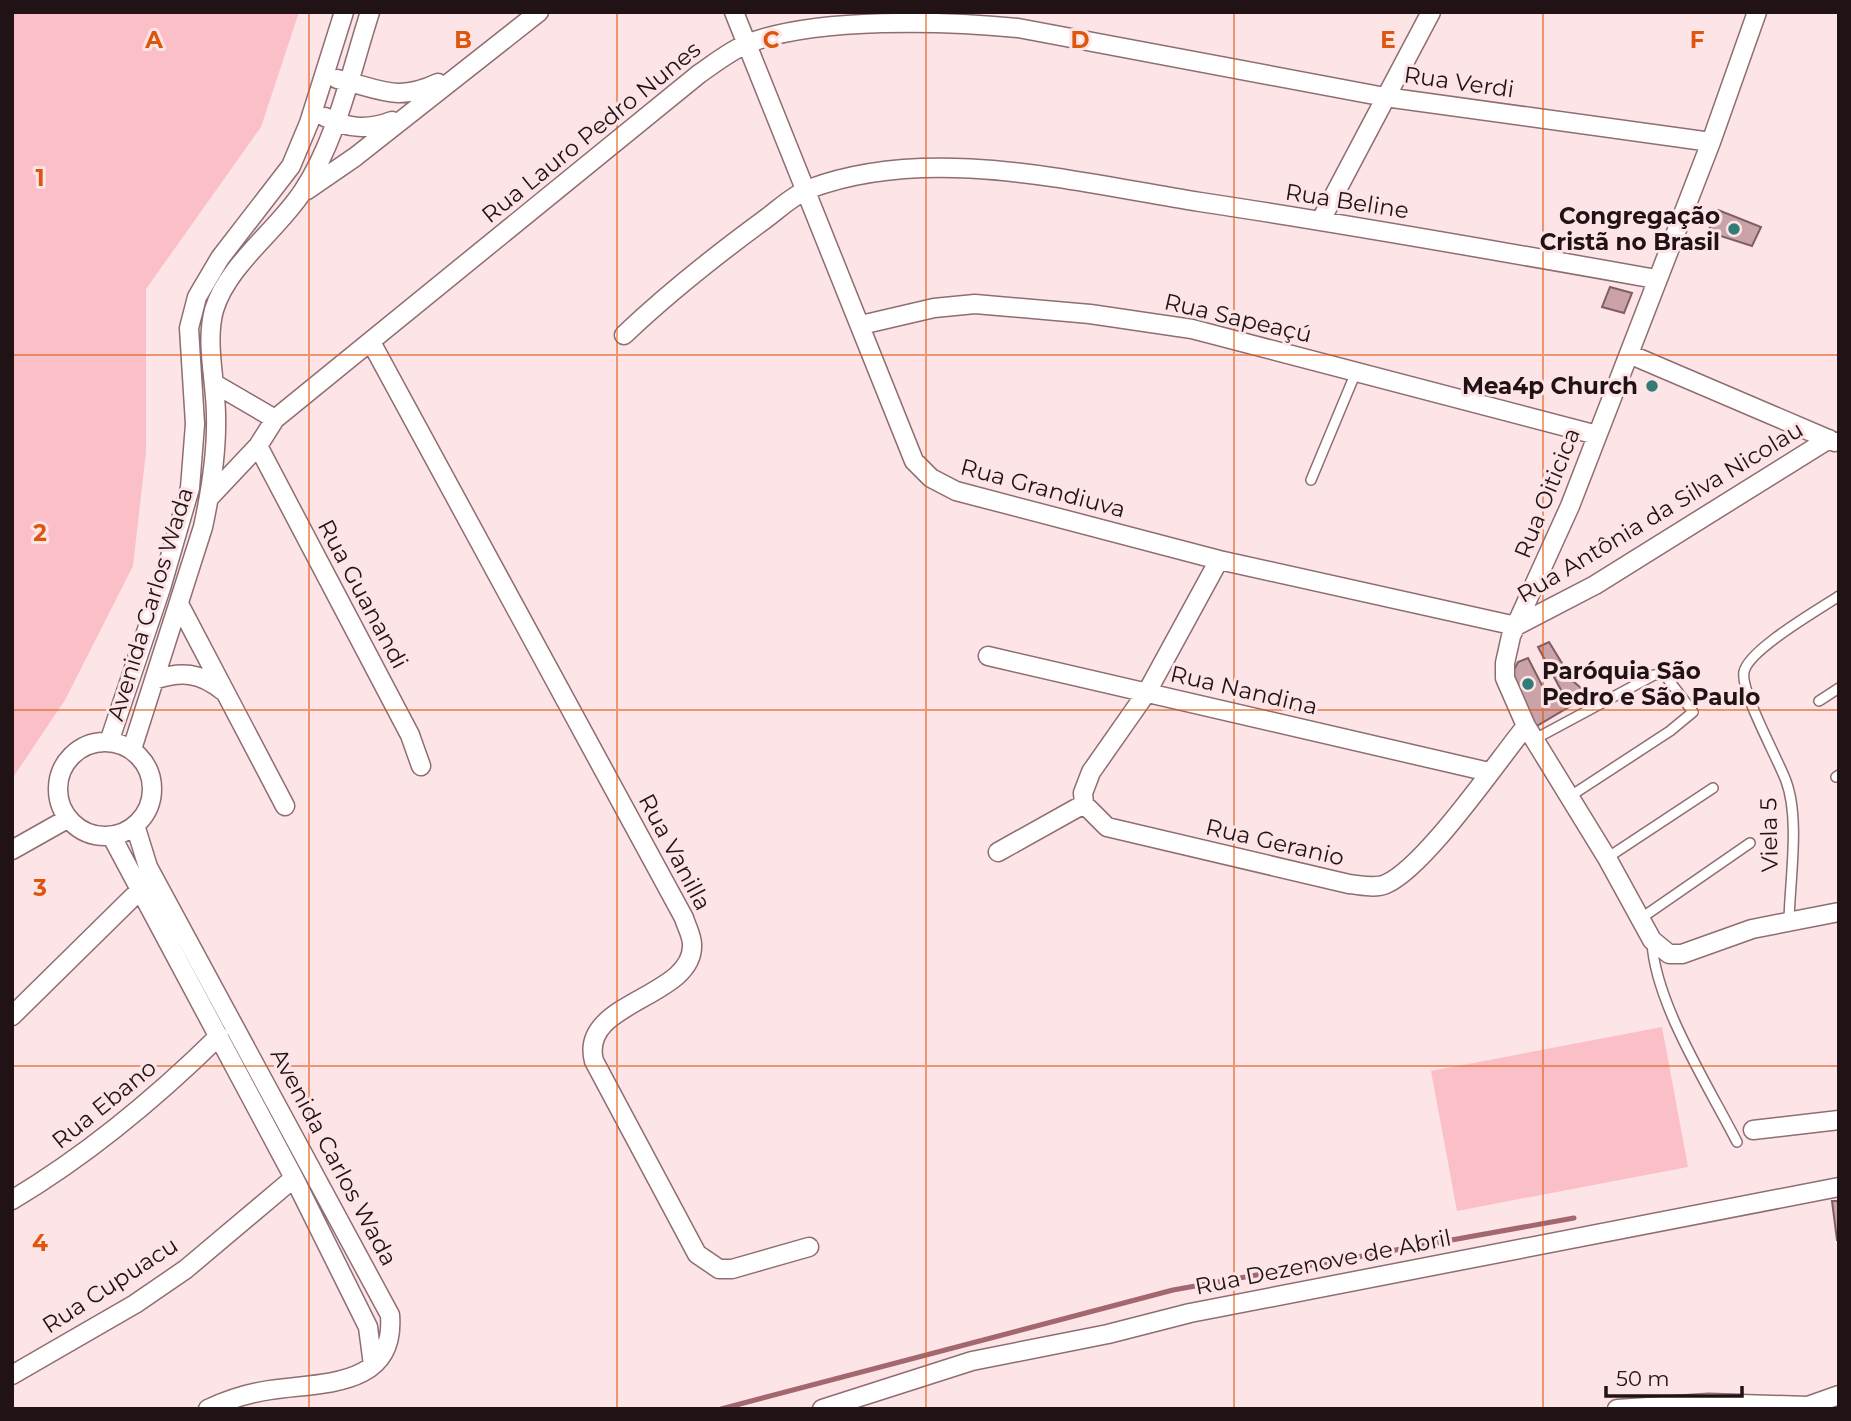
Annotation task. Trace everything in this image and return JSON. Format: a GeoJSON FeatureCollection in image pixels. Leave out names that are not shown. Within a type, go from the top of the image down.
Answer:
{"type":"FeatureCollection","features":[{"type":"Feature","properties":{"kind":"street","name":"Avenida Carlos Wada"},"geometry":{"type":"LineString","coordinates":[[109,742],[161,588],[190,488],[195,424],[189,328],[197,297],[226,249],[291,166],[313,111],[344,12]]}},
{"type":"Feature","properties":{"kind":"street","name":"Avenida Carlos Wada"},"geometry":{"type":"LineString","coordinates":[[132,749],[179,604],[209,498],[216,446],[215,384],[210,330],[215,307],[237,271],[302,194],[314,173],[335,122],[370,12]]}},
{"type":"Feature","properties":{"kind":"street"},"geometry":{"type":"LineString","coordinates":[[302,194],[355,157],[539,12]]}},
{"type":"Feature","properties":{"kind":"street","name":"Rua Grandiuva"},"geometry":{"type":"LineString","coordinates":[[734,12],[914,461],[931,478],[956,492],[1219,560],[1516,626]]}},
{"type":"Feature","properties":{"kind":"street"},"geometry":{"type":"LineString","coordinates":[[1321,220],[1432,12]]}},
{"type":"Feature","properties":{"kind":"street","name":"Rua Oiticica"},"geometry":{"type":"LineString","coordinates":[[1652,940],[1607,858],[1530,733],[1505,678],[1506,652],[1544,568],[1597,436],[1711,142],[1758,12]]}},
{"type":"Feature","properties":{"kind":"street","name":"Rua Lauro Pedro Nunes"},"geometry":{"type":"LineString","coordinates":[[209,498],[258,446],[275,419],[699,74],[747,44],[778,35],[898,24],[965,23],[1078,38]]}},
{"type":"Feature","properties":{"kind":"street","name":"Rua Verdi"},"geometry":{"type":"LineString","coordinates":[[1078,38],[1385,97],[1711,142]]}},
{"type":"Feature","properties":{"kind":"street"},"geometry":{"type":"LineString","coordinates":[[324,77],[383,93],[407,94],[460,72]]}},
{"type":"Feature","properties":{"kind":"street"},"geometry":{"type":"LineString","coordinates":[[313,111],[355,128],[373,128],[402,118]]}},
{"type":"Feature","properties":{"kind":"street","name":"Rua Beline"},"geometry":{"type":"LineString","coordinates":[[806,190],[872,174],[934,167],[1030,175],[1321,220],[1656,279]]}},
{"type":"Feature","properties":{"kind":"street"},"geometry":{"type":"LineString","coordinates":[[624,335],[708,261],[806,190]]}},
{"type":"Feature","properties":{"kind":"street","name":"Rua Sapeaçú"},"geometry":{"type":"LineString","coordinates":[[861,325],[934,308],[975,304],[1023,306],[1192,329],[1597,436]]}},
{"type":"Feature","properties":{"kind":"street","name":"Rua Vanilla"},"geometry":{"type":"LineString","coordinates":[[371,342],[684,918],[693,944],[688,958],[668,982],[608,1020],[592,1042],[594,1062],[686,1237],[706,1263],[719,1269],[732,1269],[809,1247]]}},
{"type":"Feature","properties":{"kind":"street"},"geometry":{"type":"LineString","coordinates":[[1629,354],[1834,441]]}},
{"type":"Feature","properties":{"kind":"street"},"geometry":{"type":"LineString","coordinates":[[215,384],[275,419]]}},
{"type":"Feature","properties":{"kind":"street","name":"Rua Antônia da Silva Nicolau"},"geometry":{"type":"LineString","coordinates":[[1516,626],[1595,585],[1834,441]]}},
{"type":"Feature","properties":{"kind":"street","name":"Rua Guanandi"},"geometry":{"type":"LineString","coordinates":[[258,446],[410,735],[421,766]]}},
{"type":"Feature","properties":{"kind":"street"},"geometry":{"type":"LineString","coordinates":[[998,852],[1084,804],[1083,793],[1091,772],[1147,692],[1219,560]]}},
{"type":"Feature","properties":{"kind":"street"},"geometry":{"type":"LineString","coordinates":[[179,604],[285,806]]}},
{"type":"Feature","properties":{"kind":"street","name":"Rua Nandina"},"geometry":{"type":"LineString","coordinates":[[988,656],[1489,772]]}},
{"type":"Feature","properties":{"kind":"street"},"geometry":{"type":"LineString","coordinates":[[153,680],[173,673],[190,673],[203,677],[226,693]]}},
{"type":"Feature","properties":{"kind":"street","name":"Rua Geranio"},"geometry":{"type":"LineString","coordinates":[[1084,804],[1099,821],[1116,831],[1349,884],[1375,887],[1402,874],[1422,854],[1489,772],[1530,733]]}},
{"type":"Feature","properties":{"kind":"street"},"geometry":{"type":"LineString","coordinates":[[109,742],[132,749],[146,764],[153,793],[149,807],[135,825],[112,836],[95,836],[80,830],[67,819],[60,804],[58,788],[61,772],[80,749],[109,742]]}},
{"type":"Feature","properties":{"kind":"street"},"geometry":{"type":"LineString","coordinates":[[12,850],[67,819]]}},
{"type":"Feature","properties":{"kind":"street","name":"Avenida Carlos Wada"},"geometry":{"type":"LineString","coordinates":[[135,825],[148,867],[378,1292],[390,1315],[391,1327]]}},
{"type":"Feature","properties":{"kind":"street","name":"Avenida Carlos Wada"},"geometry":{"type":"LineString","coordinates":[[112,836],[294,1178],[369,1326],[373,1365]]}},
{"type":"Feature","properties":{"kind":"street"},"geometry":{"type":"LineString","coordinates":[[12,1016],[139,891]]}},
{"type":"Feature","properties":{"kind":"street"},"geometry":{"type":"LineString","coordinates":[[1652,940],[1669,954],[1682,954],[1752,929],[1839,912]]}},
{"type":"Feature","properties":{"kind":"street","name":"Rua Ebano"},"geometry":{"type":"LineString","coordinates":[[12,1200],[80,1158],[120,1128],[219,1036]]}},
{"type":"Feature","properties":{"kind":"street"},"geometry":{"type":"LineString","coordinates":[[1753,1130],[1839,1120]]}},
{"type":"Feature","properties":{"kind":"street","name":"Rua Cupuacu"},"geometry":{"type":"LineString","coordinates":[[12,1375],[135,1304],[186,1269],[294,1178]]}},
{"type":"Feature","properties":{"kind":"street","name":"Rua Dezenove de Abril"},"geometry":{"type":"LineString","coordinates":[[822,1409],[1004,1353],[1108,1334],[1190,1313],[1839,1186]]}},
{"type":"Feature","properties":{"kind":"street"},"geometry":{"type":"LineString","coordinates":[[208,1409],[270,1390],[350,1379],[373,1365],[386,1347],[391,1327],[369,1326]]}},
{"type":"Feature","properties":{"kind":"street"},"geometry":{"type":"LineString","coordinates":[[1617,1409],[1709,1403],[1808,1406],[1839,1395]]}},
{"type":"Feature","properties":{"kind":"lane"},"geometry":{"type":"LineString","coordinates":[[1311,480],[1356,372]]}},
{"type":"Feature","properties":{"kind":"lane","name":"Viela 5"},"geometry":{"type":"LineString","coordinates":[[1789,920],[1791,811],[1787,784],[1746,689],[1744,671],[1753,656],[1839,596]]}},
{"type":"Feature","properties":{"kind":"lane"},"geometry":{"type":"LineString","coordinates":[[1530,733],[1654,675],[1664,674],[1693,712],[1670,731],[1568,797]]}},
{"type":"Feature","properties":{"kind":"lane"},"geometry":{"type":"LineString","coordinates":[[1819,701],[1839,688]]}},
{"type":"Feature","properties":{"kind":"lane"},"geometry":{"type":"LineString","coordinates":[[1607,858],[1713,789]]}},
{"type":"Feature","properties":{"kind":"lane"},"geometry":{"type":"LineString","coordinates":[[1640,919],[1750,844]]}},
{"type":"Feature","properties":{"kind":"lane"},"geometry":{"type":"LineString","coordinates":[[1652,940],[1653,962],[1673,1017],[1737,1142]]}},
{"type":"Feature","properties":{"kind":"shaded area"},"geometry":{"type":"Polygon","coordinates":[[[12,12],[299,12],[261,127],[146,289],[146,452],[133,566],[65,700],[12,779],[12,12]]]}},
{"type":"Feature","properties":{"kind":"shaded area"},"geometry":{"type":"Polygon","coordinates":[[[1662,1027],[1688,1167],[1457,1211],[1431,1071],[1662,1027]]]}},
{"type":"Feature","properties":{"kind":"building","name":"Congregação Cristã no Brasil"},"geometry":{"type":"Polygon","coordinates":[[[1718,210],[1761,227],[1752,246],[1708,232],[1718,210]]]}},
{"type":"Feature","properties":{"kind":"building"},"geometry":{"type":"Polygon","coordinates":[[[1610,287],[1632,293],[1624,313],[1602,307],[1610,287]]]}},
{"type":"Feature","properties":{"kind":"building","name":"Paróquia São Pedro e São Paulo"},"geometry":{"type":"Polygon","coordinates":[[[1549,642],[1573,681],[1589,695],[1535,727],[1511,676],[1518,662],[1528,658],[1550,701],[1562,692],[1538,647],[1549,642]]]}},
{"type":"Feature","properties":{"kind":"building"},"geometry":{"type":"Polygon","coordinates":[[[1832,1201],[1839,1201],[1839,1240],[1837,1240],[1832,1201]]]}},
{"type":"Feature","properties":{"kind":"waterway"},"geometry":{"type":"LineString","coordinates":[[721,1409],[1173,1290],[1574,1218]]}},
{"type":"Feature","properties":{"kind":"place","name":"Congregação Cristã no Brasil"},"geometry":{"type":"Point","coordinates":[1734,229]}},
{"type":"Feature","properties":{"kind":"place","name":"Mea4p Church"},"geometry":{"type":"Point","coordinates":[1652,386]}},
{"type":"Feature","properties":{"kind":"place","name":"Paróquia São Pedro e São Paulo"},"geometry":{"type":"Point","coordinates":[1528,684]}}]}
